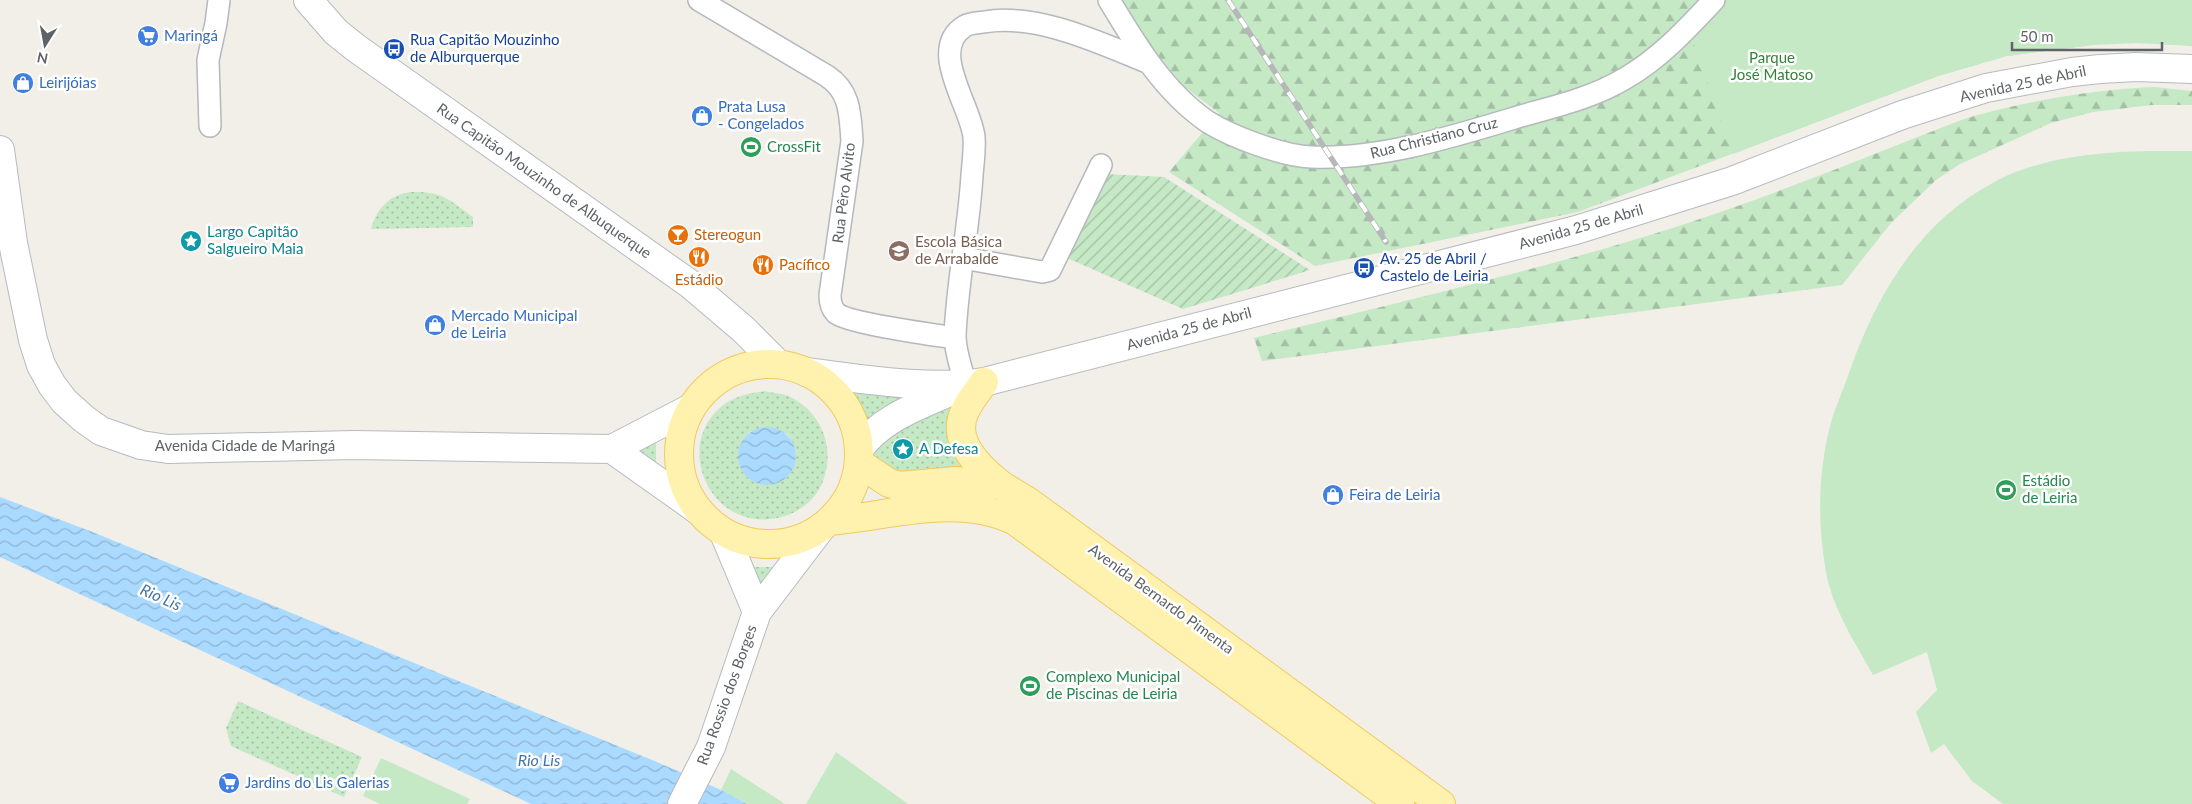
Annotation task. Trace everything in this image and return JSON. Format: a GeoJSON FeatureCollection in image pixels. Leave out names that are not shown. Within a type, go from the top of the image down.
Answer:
{"type":"FeatureCollection","features":[{"type":"Feature","properties":{"kind":"main road","name":"Rua Capitão Mouzinho de Albuquerque"},"geometry":{"type":"LineString","coordinates":[[308,0],[336,32],[356,48],[690,284],[743,329],[778,364]]}},
{"type":"Feature","properties":{"kind":"main road","name":"Avenida 25 de Abril"},"geometry":{"type":"LineString","coordinates":[[859,456],[869,435],[883,424],[901,413],[975,383],[1576,230],[1732,181],[1902,116],[1986,88],[2072,72],[2100,69],[2136,67],[2192,69]]}},
{"type":"Feature","properties":{"kind":"main road","name":"Avenida Cidade de Maringá"},"geometry":{"type":"LineString","coordinates":[[0,152],[4,205],[33,340],[41,364],[64,401],[101,431],[141,445],[168,449],[354,445],[612,449],[690,408]]}},
{"type":"Feature","properties":{"kind":"main road"},"geometry":{"type":"LineString","coordinates":[[760,364],[778,364],[806,372],[827,385],[843,403],[854,425],[859,456],[850,494],[826,524],[803,538],[784,544],[763,545],[743,541],[724,533],[710,523],[698,510],[684,487],[678,461],[680,434],[690,408],[713,383],[727,374],[744,368],[760,364]]}},
{"type":"Feature","properties":{"kind":"main road","name":"Avenida 25 de Abril"},"geometry":{"type":"LineString","coordinates":[[806,372],[871,380],[975,383]]}},
{"type":"Feature","properties":{"kind":"main road"},"geometry":{"type":"LineString","coordinates":[[975,383],[964,412],[962,430],[964,443],[980,468],[1001,485]]}},
{"type":"Feature","properties":{"kind":"main road"},"geometry":{"type":"LineString","coordinates":[[612,449],[698,510]]}},
{"type":"Feature","properties":{"kind":"main road","name":"Avenida Bernardo Pimenta"},"geometry":{"type":"LineString","coordinates":[[859,456],[882,480],[900,486],[956,481],[1001,485],[1029,502],[1441,804]]}},
{"type":"Feature","properties":{"kind":"main road","name":"Avenida Bernardo Pimenta"},"geometry":{"type":"LineString","coordinates":[[826,524],[936,507],[984,510],[1015,521],[1400,804]]}},
{"type":"Feature","properties":{"kind":"main road","name":"Rua Rossio dos Borges"},"geometry":{"type":"LineString","coordinates":[[682,804],[706,756],[757,612],[826,524]]}},
{"type":"Feature","properties":{"kind":"main road","name":"Rua Rossio dos Borges"},"geometry":{"type":"LineString","coordinates":[[724,533],[757,612]]}},
{"type":"Feature","properties":{"kind":"street"},"geometry":{"type":"LineString","coordinates":[[210,126],[208,60],[218,0]]}},
{"type":"Feature","properties":{"kind":"street","name":"Rua Pêro Alvito"},"geometry":{"type":"LineString","coordinates":[[700,0],[838,83],[845,95],[851,119],[852,141],[830,295],[831,305],[836,313],[854,321],[955,338]]}},
{"type":"Feature","properties":{"kind":"street"},"geometry":{"type":"LineString","coordinates":[[1109,0],[1147,62]]}},
{"type":"Feature","properties":{"kind":"street","name":"Rua Christiano Cruz"},"geometry":{"type":"LineString","coordinates":[[1147,62],[1178,95],[1208,122],[1250,142],[1310,157],[1364,155],[1500,122],[1605,90],[1637,71],[1661,53],[1684,33],[1714,0]]}},
{"type":"Feature","properties":{"kind":"street"},"geometry":{"type":"LineString","coordinates":[[975,383],[955,338],[963,258],[970,212],[974,137],[951,67],[949,53],[952,42],[959,31],[967,25],[987,21],[1002,20],[1042,24],[1091,39],[1147,62]]}},
{"type":"Feature","properties":{"kind":"street"},"geometry":{"type":"LineString","coordinates":[[963,258],[1042,272],[1050,270],[1101,165]]}},
{"type":"Feature","properties":{"kind":"green space"},"geometry":{"type":"Polygon","coordinates":[[[1120,0],[2192,0],[2192,46],[2184,45],[2158,11],[2092,45],[2007,56],[1938,76],[1578,212],[1315,266],[1169,172],[1219,113],[1182,85],[1155,55],[1120,0]]]}},
{"type":"Feature","properties":{"kind":"green space","name":"Parque José Matoso"},"geometry":{"type":"Polygon","coordinates":[[[1714,0],[2192,0],[2192,46],[2136,43],[2092,45],[2006,56],[1938,76],[1733,154],[1688,28],[1714,0]]]}},
{"type":"Feature","properties":{"kind":"green space"},"geometry":{"type":"Polygon","coordinates":[[[2154,87],[2192,91],[2192,105],[2152,105],[2093,112],[2051,123],[1960,164],[1936,180],[1891,223],[1842,285],[1262,361],[1254,338],[1472,284],[1635,240],[1758,199],[1964,119],[2058,97],[2154,87]]]}},
{"type":"Feature","properties":{"kind":"green space","name":"Estádio de Leiria"},"geometry":{"type":"Polygon","coordinates":[[[2149,151],[2192,151],[2192,804],[2003,804],[1972,781],[1944,744],[1931,753],[1916,712],[1937,690],[1927,652],[1873,675],[1839,613],[1829,586],[1821,534],[1820,495],[1827,438],[1836,407],[1860,343],[1888,287],[1924,238],[1946,216],[1970,196],[1998,180],[2034,166],[2072,157],[2149,151]]]}},
{"type":"Feature","properties":{"kind":"green space"},"geometry":{"type":"Polygon","coordinates":[[[1105,174],[1164,177],[1310,270],[1183,309],[1067,258],[1105,174]]]}},
{"type":"Feature","properties":{"kind":"green space"},"geometry":{"type":"Polygon","coordinates":[[[404,193],[431,193],[451,201],[473,217],[473,227],[371,229],[377,215],[386,203],[404,193]]]}},
{"type":"Feature","properties":{"kind":"green space"},"geometry":{"type":"Polygon","coordinates":[[[853,390],[927,394],[868,426],[853,390]]]}},
{"type":"Feature","properties":{"kind":"green space"},"geometry":{"type":"Polygon","coordinates":[[[765,391],[788,396],[809,411],[823,431],[828,455],[823,481],[817,493],[808,503],[797,511],[785,516],[759,519],[737,514],[719,501],[707,484],[700,463],[701,441],[709,421],[726,403],[735,398],[765,391]],[[751,431],[742,442],[739,455],[740,462],[751,480],[787,477],[791,472],[796,456],[794,445],[787,434],[751,431]]]}},
{"type":"Feature","properties":{"kind":"green space"},"geometry":{"type":"Polygon","coordinates":[[[961,404],[970,469],[895,474],[873,461],[872,454],[877,441],[931,414],[961,404]]]}},
{"type":"Feature","properties":{"kind":"green space"},"geometry":{"type":"Polygon","coordinates":[[[656,440],[656,468],[623,450],[656,440]]]}},
{"type":"Feature","properties":{"kind":"green space"},"geometry":{"type":"Polygon","coordinates":[[[749,567],[775,567],[757,598],[749,567]]]}},
{"type":"Feature","properties":{"kind":"green space"},"geometry":{"type":"Polygon","coordinates":[[[238,701],[362,757],[344,797],[231,746],[226,728],[238,701]]]}},
{"type":"Feature","properties":{"kind":"green space"},"geometry":{"type":"Polygon","coordinates":[[[836,752],[908,804],[806,804],[836,752]]]}},
{"type":"Feature","properties":{"kind":"green space"},"geometry":{"type":"Polygon","coordinates":[[[381,758],[470,799],[467,804],[380,804],[363,796],[381,758]]]}},
{"type":"Feature","properties":{"kind":"green space"},"geometry":{"type":"Polygon","coordinates":[[[731,769],[785,804],[747,804],[721,790],[731,769]]]}},
{"type":"Feature","properties":{"kind":"water"},"geometry":{"type":"Polygon","coordinates":[[[767,427],[778,429],[788,435],[794,445],[796,456],[794,467],[788,477],[778,483],[767,485],[756,483],[746,477],[740,467],[738,456],[740,445],[746,435],[756,429],[767,427]]]}},
{"type":"Feature","properties":{"kind":"water","name":"Rio Lis"},"geometry":{"type":"Polygon","coordinates":[[[0,497],[90,531],[657,762],[721,790],[747,804],[531,804],[0,557],[0,497]]]}},
{"type":"Feature","properties":{"kind":"railway"},"geometry":{"type":"LineString","coordinates":[[1228,0],[1386,242]]}},
{"type":"Feature","properties":{"kind":"place","name":"Maringá"},"geometry":{"type":"Point","coordinates":[148,36]}},
{"type":"Feature","properties":{"kind":"place","name":"Rua Capitão Mouzinho de Alburquerque"},"geometry":{"type":"Point","coordinates":[394,49]}},
{"type":"Feature","properties":{"kind":"place","name":"Leirijóias"},"geometry":{"type":"Point","coordinates":[23,83]}},
{"type":"Feature","properties":{"kind":"place","name":"Prata Lusa - Congelados"},"geometry":{"type":"Point","coordinates":[702,116]}},
{"type":"Feature","properties":{"kind":"place","name":"CrossFit"},"geometry":{"type":"Point","coordinates":[751,147]}},
{"type":"Feature","properties":{"kind":"place","name":"Stereogun"},"geometry":{"type":"Point","coordinates":[678,235]}},
{"type":"Feature","properties":{"kind":"place","name":"Largo Capitão Salgueiro Maia"},"geometry":{"type":"Point","coordinates":[191,241]}},
{"type":"Feature","properties":{"kind":"place","name":"Escola Básica de Arrabalde"},"geometry":{"type":"Point","coordinates":[899,251]}},
{"type":"Feature","properties":{"kind":"place","name":"Estádio"},"geometry":{"type":"Point","coordinates":[699,257]}},
{"type":"Feature","properties":{"kind":"place","name":"Pacífico"},"geometry":{"type":"Point","coordinates":[763,265]}},
{"type":"Feature","properties":{"kind":"place","name":"Av. 25 de Abril / Castelo de Leiria"},"geometry":{"type":"Point","coordinates":[1364,268]}},
{"type":"Feature","properties":{"kind":"place","name":"Mercado Municipal de Leiria"},"geometry":{"type":"Point","coordinates":[435,325]}},
{"type":"Feature","properties":{"kind":"place","name":"A Defesa"},"geometry":{"type":"Point","coordinates":[903,449]}},
{"type":"Feature","properties":{"kind":"place","name":"Estádio de Leiria"},"geometry":{"type":"Point","coordinates":[2006,490]}},
{"type":"Feature","properties":{"kind":"place","name":"Feira de Leiria"},"geometry":{"type":"Point","coordinates":[1333,495]}},
{"type":"Feature","properties":{"kind":"place","name":"Complexo Municipal de Piscinas de Leiria"},"geometry":{"type":"Point","coordinates":[1030,686]}},
{"type":"Feature","properties":{"kind":"place","name":"Jardins do Lis Galerias"},"geometry":{"type":"Point","coordinates":[229,783]}}]}
